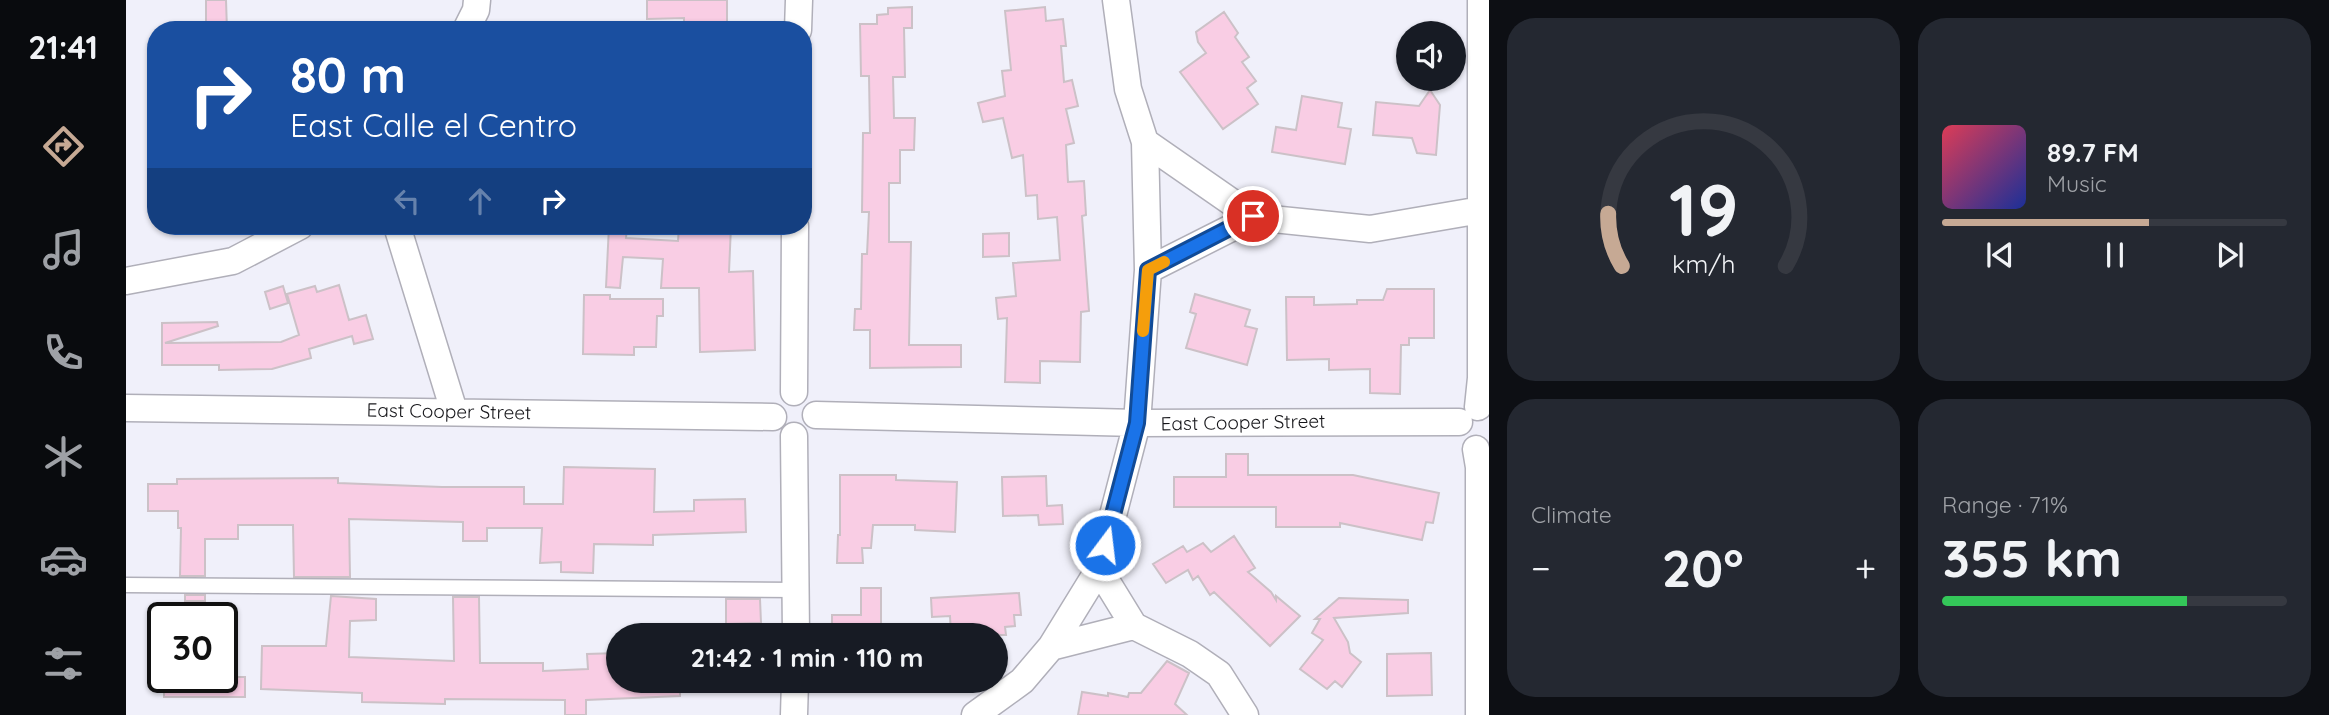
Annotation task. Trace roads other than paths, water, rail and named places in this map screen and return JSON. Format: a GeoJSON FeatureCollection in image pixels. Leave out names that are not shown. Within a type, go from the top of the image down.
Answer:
{"type":"FeatureCollection","features":[{"type":"Feature","properties":{"kind":"street"},"geometry":{"type":"LineString","coordinates":[[470,21],[477,0]]}},
{"type":"Feature","properties":{"kind":"street"},"geometry":{"type":"LineString","coordinates":[[798,21],[799,0]]}},
{"type":"Feature","properties":{"kind":"street"},"geometry":{"type":"LineString","coordinates":[[975,715],[1022,681],[1051,647],[1099,569],[1137,423],[1148,270],[1145,142],[1128,89],[1116,0]]}},
{"type":"Feature","properties":{"kind":"street"},"geometry":{"type":"LineString","coordinates":[[1479,715],[1479,467],[1483,447],[1470,447],[1460,437],[1475,413],[1481,378],[1485,208],[1481,0]]}},
{"type":"Feature","properties":{"kind":"street"},"geometry":{"type":"LineString","coordinates":[[1145,142],[1253,216],[1370,229],[1485,208]]}},
{"type":"Feature","properties":{"kind":"street"},"geometry":{"type":"LineString","coordinates":[[1148,270],[1253,216]]}},
{"type":"Feature","properties":{"kind":"street"},"geometry":{"type":"LineString","coordinates":[[126,281],[233,261],[283,235]]}},
{"type":"Feature","properties":{"kind":"street"},"geometry":{"type":"LineString","coordinates":[[400,235],[454,411]]}},
{"type":"Feature","properties":{"kind":"street"},"geometry":{"type":"LineString","coordinates":[[794,392],[795,235]]}},
{"type":"Feature","properties":{"kind":"street"},"geometry":{"type":"LineString","coordinates":[[794,392],[801,393],[813,402],[816,415],[806,433],[794,436],[779,430],[772,417],[780,397],[794,392]]}},
{"type":"Feature","properties":{"kind":"street","name":"East Cooper Street"},"geometry":{"type":"LineString","coordinates":[[126,408],[772,417]]}},
{"type":"Feature","properties":{"kind":"street","name":"East Cooper Street"},"geometry":{"type":"LineString","coordinates":[[816,415],[1137,423],[1475,413]]}},
{"type":"Feature","properties":{"kind":"street"},"geometry":{"type":"LineString","coordinates":[[794,436],[796,623]]}},
{"type":"Feature","properties":{"kind":"street"},"geometry":{"type":"LineString","coordinates":[[1099,569],[1134,626],[1191,654],[1219,674],[1245,715]]}},
{"type":"Feature","properties":{"kind":"street"},"geometry":{"type":"LineString","coordinates":[[1051,647],[1134,626]]}},
{"type":"Feature","properties":{"kind":"street"},"geometry":{"type":"LineString","coordinates":[[794,715],[795,693]]}},
{"type":"Feature","properties":{"kind":"lane"},"geometry":{"type":"LineString","coordinates":[[126,585],[796,590]]}}]}
